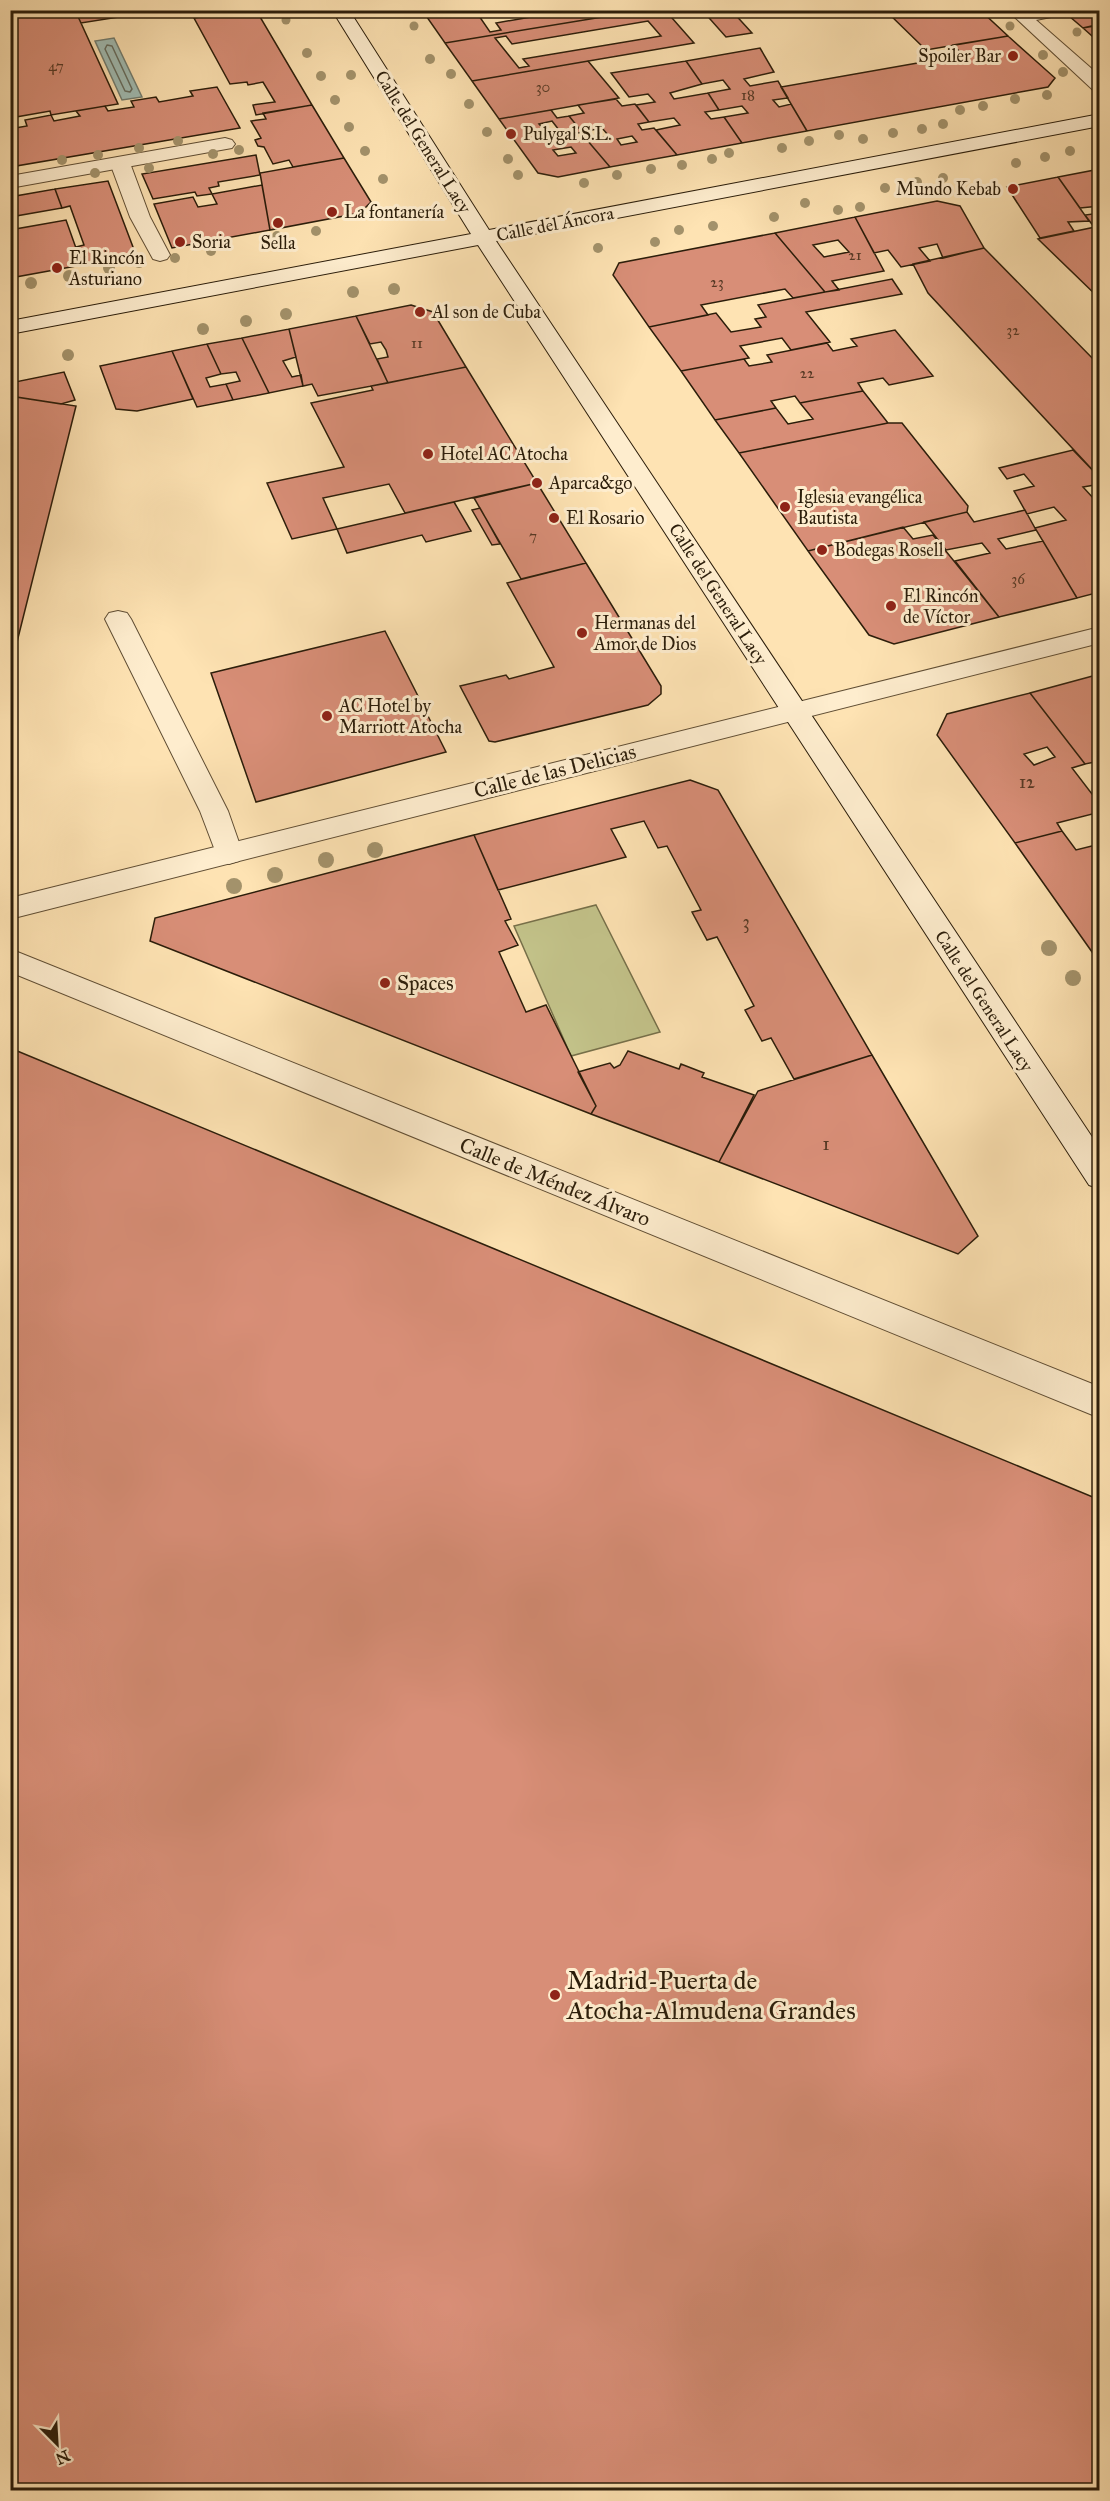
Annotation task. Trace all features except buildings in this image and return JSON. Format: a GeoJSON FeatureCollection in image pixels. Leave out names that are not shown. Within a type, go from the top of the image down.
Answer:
{"type":"FeatureCollection","features":[{"type":"Feature","properties":{"kind":"street","name":"Calle del General Lacy"},"geometry":{"type":"LineString","coordinates":[[340,10],[485,237],[1100,1176]]}},
{"type":"Feature","properties":{"kind":"street"},"geometry":{"type":"LineString","coordinates":[[1018,14],[1060,10]]}},
{"type":"Feature","properties":{"kind":"street"},"geometry":{"type":"LineString","coordinates":[[1018,14],[1100,86]]}},
{"type":"Feature","properties":{"kind":"street","name":"Calle del Áncora"},"geometry":{"type":"LineString","coordinates":[[10,328],[1100,120]]}},
{"type":"Feature","properties":{"kind":"street"},"geometry":{"type":"LineString","coordinates":[[10,182],[225,144]]}},
{"type":"Feature","properties":{"kind":"street"},"geometry":{"type":"LineString","coordinates":[[120,163],[140,217],[160,255]]}},
{"type":"Feature","properties":{"kind":"street"},"geometry":{"type":"LineString","coordinates":[[118,619],[214,811],[229,854]]}},
{"type":"Feature","properties":{"kind":"street","name":"Calle de las Delicias"},"geometry":{"type":"LineString","coordinates":[[10,909],[1100,635]]}},
{"type":"Feature","properties":{"kind":"street","name":"Calle de Méndez Álvaro"},"geometry":{"type":"LineString","coordinates":[[10,960],[1100,1403]]}},
{"type":"Feature","properties":{"kind":"green space"},"geometry":{"type":"Polygon","coordinates":[[[596,905],[660,1032],[571,1056],[514,926],[596,905]]]}},
{"type":"Feature","properties":{"kind":"water"},"geometry":{"type":"Polygon","coordinates":[[[114,38],[142,97],[122,100],[95,41],[114,38]]]}},
{"type":"Feature","properties":{"kind":"place","name":"Spoiler Bar"},"geometry":{"type":"Point","coordinates":[1013,56]}},
{"type":"Feature","properties":{"kind":"place","name":"Pulygal S.L."},"geometry":{"type":"Point","coordinates":[511,134]}},
{"type":"Feature","properties":{"kind":"place","name":"Mundo Kebab"},"geometry":{"type":"Point","coordinates":[1013,189]}},
{"type":"Feature","properties":{"kind":"place","name":"La fontanería"},"geometry":{"type":"Point","coordinates":[332,212]}},
{"type":"Feature","properties":{"kind":"place","name":"Sella"},"geometry":{"type":"Point","coordinates":[278,223]}},
{"type":"Feature","properties":{"kind":"place","name":"Soria"},"geometry":{"type":"Point","coordinates":[180,242]}},
{"type":"Feature","properties":{"kind":"place","name":"El Rincón Asturiano"},"geometry":{"type":"Point","coordinates":[57,268]}},
{"type":"Feature","properties":{"kind":"place","name":"Al son de Cuba"},"geometry":{"type":"Point","coordinates":[420,312]}},
{"type":"Feature","properties":{"kind":"place","name":"Hotel AC Atocha"},"geometry":{"type":"Point","coordinates":[428,454]}},
{"type":"Feature","properties":{"kind":"place","name":"Aparca&go"},"geometry":{"type":"Point","coordinates":[537,483]}},
{"type":"Feature","properties":{"kind":"place","name":"Iglesia evangélica Bautista"},"geometry":{"type":"Point","coordinates":[785,507]}},
{"type":"Feature","properties":{"kind":"place","name":"El Rosario"},"geometry":{"type":"Point","coordinates":[554,518]}},
{"type":"Feature","properties":{"kind":"place","name":"Bodegas Rosell"},"geometry":{"type":"Point","coordinates":[822,550]}},
{"type":"Feature","properties":{"kind":"place","name":"El Rincón de Víctor"},"geometry":{"type":"Point","coordinates":[891,606]}},
{"type":"Feature","properties":{"kind":"place","name":"Hermanas del Amor de Dios"},"geometry":{"type":"Point","coordinates":[582,633]}},
{"type":"Feature","properties":{"kind":"place","name":"AC Hotel by Marriott Atocha"},"geometry":{"type":"Point","coordinates":[327,716]}},
{"type":"Feature","properties":{"kind":"place","name":"Spaces"},"geometry":{"type":"Point","coordinates":[385,983]}},
{"type":"Feature","properties":{"kind":"place","name":"Madrid-Puerta de Atocha-Almudena Grandes"},"geometry":{"type":"Point","coordinates":[555,1995]}}]}
